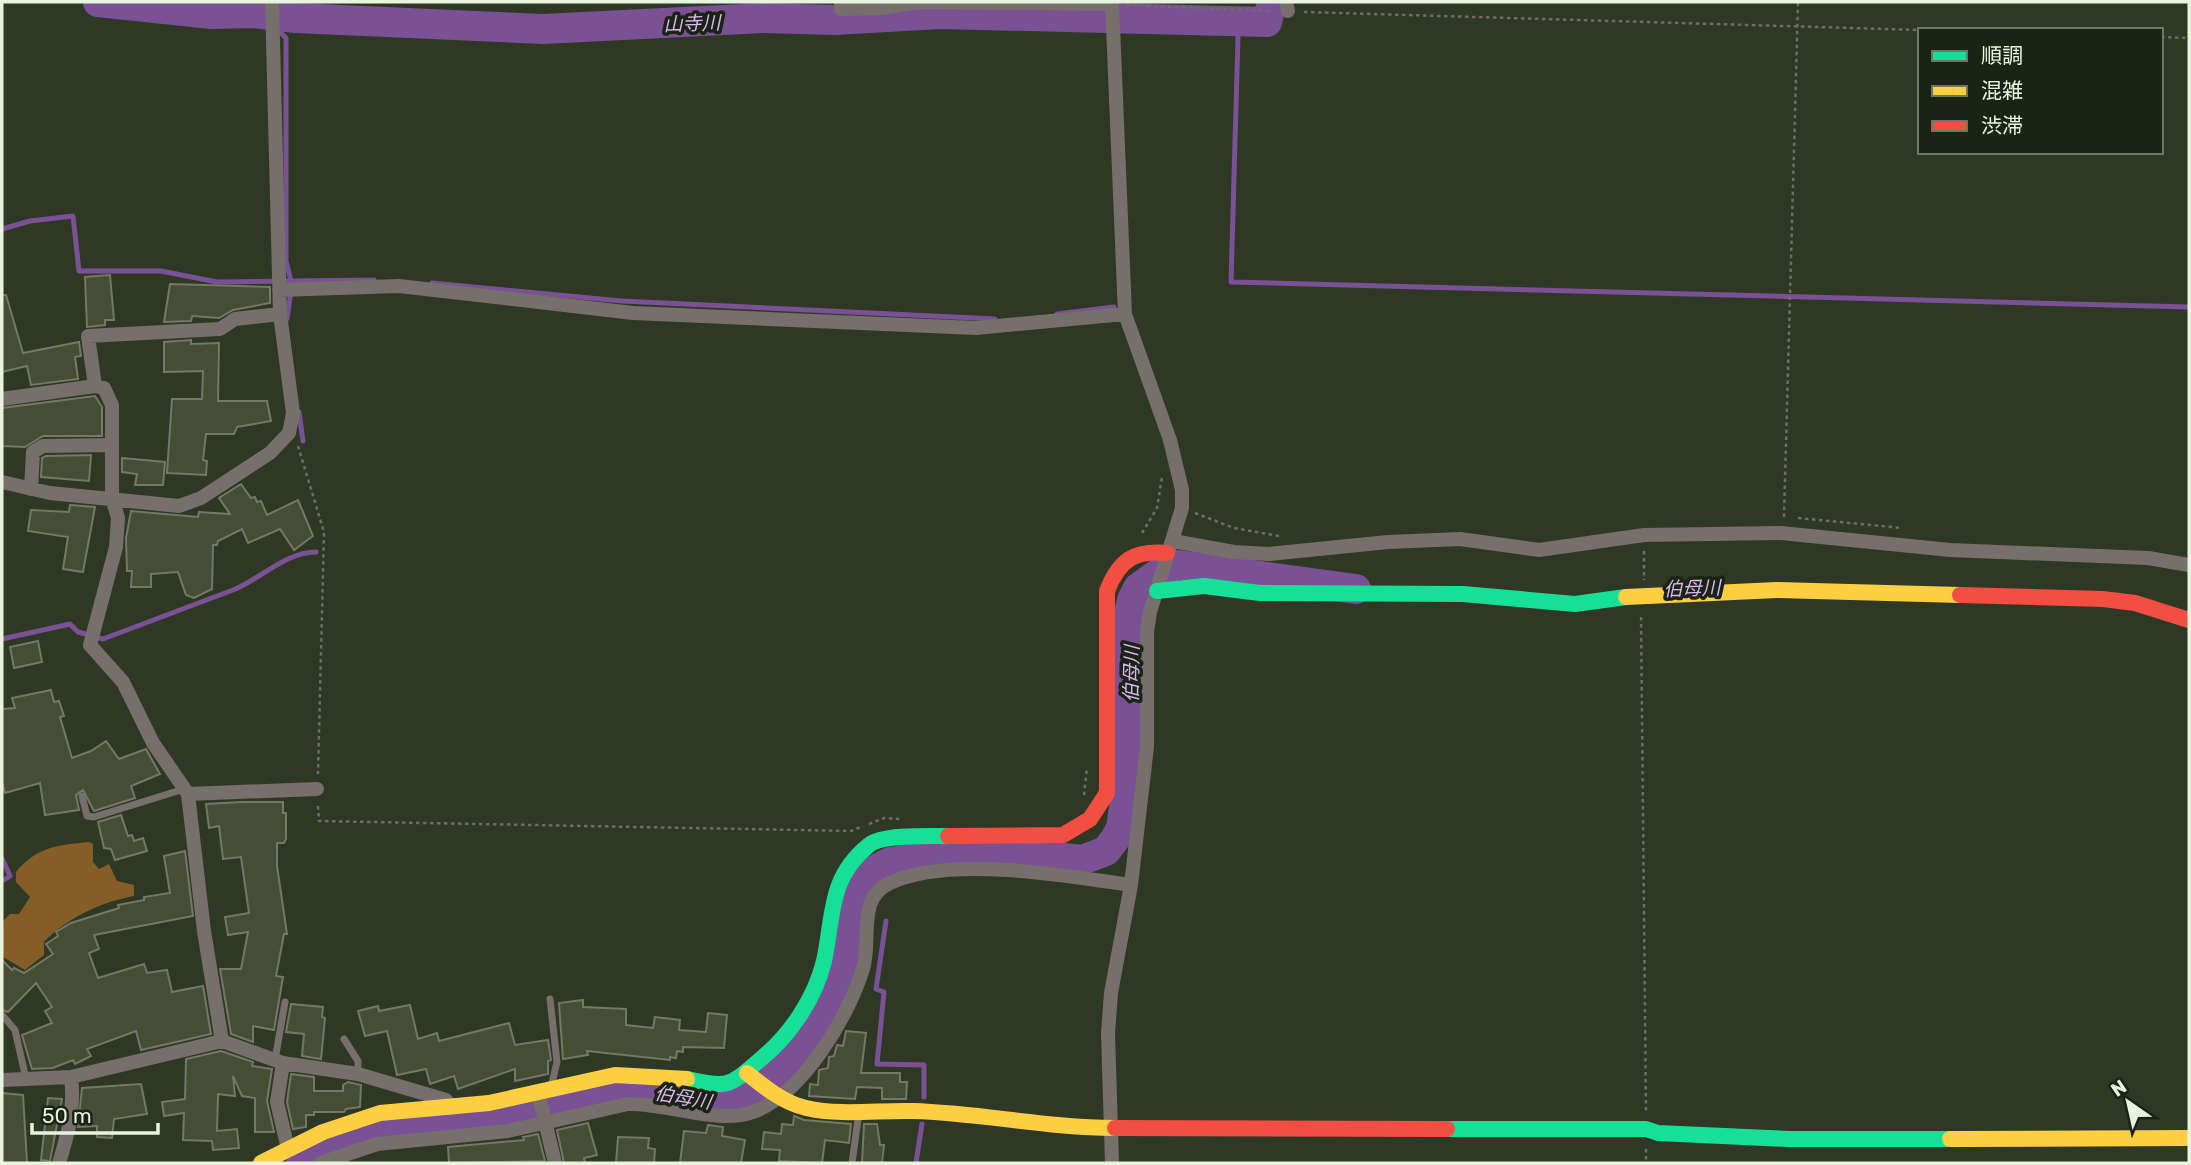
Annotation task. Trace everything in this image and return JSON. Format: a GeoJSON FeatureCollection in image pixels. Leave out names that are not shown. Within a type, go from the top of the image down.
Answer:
{"type":"FeatureCollection","features":[{"type":"Feature","properties":{"kind":"street"},"geometry":{"type":"LineString","coordinates":[[2,482],[50,493],[179,506],[201,498],[270,453],[289,433],[293,413],[280,314],[272,2]]}},
{"type":"Feature","properties":{"kind":"street"},"geometry":{"type":"LineString","coordinates":[[841,2],[841,9],[919,2],[1112,3],[1125,313],[1170,440],[1182,490],[1182,508],[1147,632],[1147,747],[1131,885],[1109,1019],[1112,1163]]}},
{"type":"Feature","properties":{"kind":"street"},"geometry":{"type":"LineString","coordinates":[[279,290],[399,286],[633,313],[975,328],[1125,313]]}},
{"type":"Feature","properties":{"kind":"street"},"geometry":{"type":"LineString","coordinates":[[95,386],[88,336],[220,329],[235,319],[280,314]]}},
{"type":"Feature","properties":{"kind":"street"},"geometry":{"type":"LineString","coordinates":[[2,398],[95,386],[104,388],[112,405],[112,498],[118,518],[116,547],[90,645],[123,682],[153,743],[187,791],[204,931],[222,1041]]}},
{"type":"Feature","properties":{"kind":"street"},"geometry":{"type":"LineString","coordinates":[[31,489],[33,452],[43,446],[113,445]]}},
{"type":"Feature","properties":{"kind":"street"},"geometry":{"type":"LineString","coordinates":[[261,1163],[287,1154],[323,1132],[380,1113],[489,1104],[615,1075],[677,1077],[718,1086],[751,1076],[798,1019],[814,990],[824,961],[832,901],[845,872],[871,843],[913,835],[1063,835],[1079,829],[1096,815],[1107,793],[1107,592],[1115,569],[1128,556],[1145,550],[1170,547],[1269,554],[1388,542],[1460,539],[1539,550],[1644,534],[1781,533],[1951,550],[2148,558],[2189,565]]}},
{"type":"Feature","properties":{"kind":"street"},"geometry":{"type":"LineString","coordinates":[[1157,591],[1204,586],[1260,593],[1463,594],[1575,604],[1623,597],[1641,599],[1711,592],[1777,590],[2103,600],[2135,603],[2189,620]]}},
{"type":"Feature","properties":{"kind":"street"},"geometry":{"type":"LineString","coordinates":[[187,791],[317,789]]}},
{"type":"Feature","properties":{"kind":"street"},"geometry":{"type":"LineString","coordinates":[[321,1163],[355,1157],[398,1141],[508,1131],[637,1104],[714,1116],[753,1113],[807,1070],[839,1021],[864,965],[869,906],[874,895],[888,883],[934,873],[980,870],[1036,872],[1131,885]]}},
{"type":"Feature","properties":{"kind":"street"},"geometry":{"type":"LineString","coordinates":[[2,1080],[71,1077],[222,1041],[279,1061],[358,1074],[446,1100],[451,1108]]}},
{"type":"Feature","properties":{"kind":"street"},"geometry":{"type":"LineString","coordinates":[[279,1061],[277,1102],[287,1154]]}},
{"type":"Feature","properties":{"kind":"street"},"geometry":{"type":"LineString","coordinates":[[751,1076],[776,1094],[805,1108],[859,1112],[914,1111],[1111,1129],[1646,1129],[1658,1133],[1788,1139],[2189,1138]]}},
{"type":"Feature","properties":{"kind":"street"},"geometry":{"type":"LineString","coordinates":[[59,1163],[70,1128],[74,1100],[71,1077]]}},
{"type":"Feature","properties":{"kind":"street"},"geometry":{"type":"LineString","coordinates":[[544,1090],[555,1163]]}},
{"type":"Feature","properties":{"kind":"lane"},"geometry":{"type":"LineString","coordinates":[[82,796],[87,816],[94,817],[187,791]]}},
{"type":"Feature","properties":{"kind":"lane"},"geometry":{"type":"LineString","coordinates":[[544,1090],[557,1062],[550,999]]}},
{"type":"Feature","properties":{"kind":"lane"},"geometry":{"type":"LineString","coordinates":[[279,1061],[285,1002]]}},
{"type":"Feature","properties":{"kind":"lane"},"geometry":{"type":"LineString","coordinates":[[3,1016],[15,1030],[26,1080]]}},
{"type":"Feature","properties":{"kind":"lane"},"geometry":{"type":"LineString","coordinates":[[344,1039],[358,1061],[358,1074]]}},
{"type":"Feature","properties":{"kind":"lane"},"geometry":{"type":"LineString","coordinates":[[852,1163],[851,1151],[859,1112]]}},
{"type":"Feature","properties":{"kind":"path"},"geometry":{"type":"LineString","coordinates":[[1784,517],[1797,2]]}},
{"type":"Feature","properties":{"kind":"path"},"geometry":{"type":"LineString","coordinates":[[1112,3],[1918,30]]}},
{"type":"Feature","properties":{"kind":"path"},"geometry":{"type":"LineString","coordinates":[[2163,37],[2189,38]]}},
{"type":"Feature","properties":{"kind":"path"},"geometry":{"type":"LineString","coordinates":[[289,433],[296,440],[324,532],[317,789],[319,821],[851,831],[884,818],[911,819]]}},
{"type":"Feature","properties":{"kind":"path"},"geometry":{"type":"LineString","coordinates":[[1137,536],[1143,532],[1157,508],[1163,470]]}},
{"type":"Feature","properties":{"kind":"path"},"geometry":{"type":"LineString","coordinates":[[1644,534],[1644,589],[1641,599],[1646,1163]]}},
{"type":"Feature","properties":{"kind":"path"},"geometry":{"type":"LineString","coordinates":[[1084,799],[1088,762]]}},
{"type":"Feature","properties":{"kind":"shaded area"},"geometry":{"type":"Polygon","coordinates":[[[67,844],[93,844],[93,862],[99,869],[109,864],[117,881],[134,885],[134,896],[109,902],[74,918],[44,942],[44,955],[25,970],[3,957],[2,922],[10,914],[19,914],[30,897],[16,882],[16,872],[40,852],[67,844]]]}},
{"type":"Feature","properties":{"kind":"building"},"geometry":{"type":"Polygon","coordinates":[[[110,275],[114,320],[105,320],[105,325],[87,327],[85,277],[110,275]]]}},
{"type":"Feature","properties":{"kind":"building"},"geometry":{"type":"Polygon","coordinates":[[[170,284],[270,287],[270,303],[233,310],[219,318],[192,316],[191,321],[164,322],[170,284]]]}},
{"type":"Feature","properties":{"kind":"building"},"geometry":{"type":"Polygon","coordinates":[[[2,295],[6,295],[23,353],[79,342],[81,356],[75,357],[78,379],[31,385],[27,366],[2,372],[2,295]]]}},
{"type":"Feature","properties":{"kind":"building"},"geometry":{"type":"Polygon","coordinates":[[[191,340],[191,344],[219,343],[218,401],[267,401],[271,421],[237,427],[234,434],[206,434],[203,460],[207,461],[206,475],[167,473],[172,399],[202,399],[203,371],[164,372],[164,342],[191,340]]]}},
{"type":"Feature","properties":{"kind":"building"},"geometry":{"type":"Polygon","coordinates":[[[95,396],[102,407],[102,436],[43,436],[25,447],[2,446],[2,408],[95,396]]]}},
{"type":"Feature","properties":{"kind":"building"},"geometry":{"type":"Polygon","coordinates":[[[91,455],[89,481],[41,477],[42,458],[46,456],[91,455]]]}},
{"type":"Feature","properties":{"kind":"building"},"geometry":{"type":"Polygon","coordinates":[[[122,458],[165,462],[163,485],[135,485],[137,474],[122,472],[122,458]]]}},
{"type":"Feature","properties":{"kind":"building"},"geometry":{"type":"Polygon","coordinates":[[[241,484],[251,498],[255,497],[257,502],[261,501],[267,515],[298,500],[313,536],[294,550],[280,529],[248,543],[242,529],[218,541],[217,545],[213,545],[212,589],[194,598],[186,595],[178,572],[151,574],[151,587],[131,587],[132,571],[127,571],[126,538],[131,511],[198,517],[199,512],[230,514],[219,498],[241,484]]]}},
{"type":"Feature","properties":{"kind":"building"},"geometry":{"type":"Polygon","coordinates":[[[70,505],[95,507],[83,572],[63,569],[68,537],[28,531],[31,510],[69,512],[70,505]]]}},
{"type":"Feature","properties":{"kind":"building"},"geometry":{"type":"Polygon","coordinates":[[[38,641],[42,662],[14,668],[10,647],[38,641]]]}},
{"type":"Feature","properties":{"kind":"building"},"geometry":{"type":"Polygon","coordinates":[[[51,690],[54,702],[59,701],[64,716],[60,717],[72,758],[91,751],[106,741],[119,759],[146,749],[160,774],[131,786],[135,798],[94,811],[83,790],[76,795],[79,810],[45,815],[40,783],[5,793],[2,782],[2,709],[15,708],[12,698],[51,690]]]}},
{"type":"Feature","properties":{"kind":"building"},"geometry":{"type":"Polygon","coordinates":[[[283,802],[283,813],[286,813],[286,839],[284,843],[277,843],[277,866],[287,934],[284,934],[276,976],[283,977],[274,1030],[253,1026],[253,1042],[231,1034],[220,969],[241,969],[248,932],[228,935],[225,917],[249,913],[241,857],[223,859],[219,826],[209,828],[206,804],[283,802]]]}},
{"type":"Feature","properties":{"kind":"building"},"geometry":{"type":"Polygon","coordinates":[[[121,815],[128,836],[132,835],[134,841],[143,838],[147,851],[115,860],[111,849],[104,848],[98,822],[121,815]]]}},
{"type":"Feature","properties":{"kind":"building"},"geometry":{"type":"Polygon","coordinates":[[[185,851],[193,916],[94,935],[99,949],[89,953],[98,978],[144,964],[147,973],[167,970],[172,992],[203,986],[211,1034],[141,1050],[136,1031],[87,1049],[91,1056],[75,1064],[73,1060],[53,1068],[32,1069],[22,1035],[52,1023],[45,1011],[52,1007],[36,983],[8,1012],[2,1010],[2,960],[12,970],[14,968],[24,973],[53,954],[46,944],[58,936],[56,932],[71,923],[119,908],[118,905],[144,900],[144,897],[170,893],[164,856],[185,851]]]}},
{"type":"Feature","properties":{"kind":"building"},"geometry":{"type":"Polygon","coordinates":[[[583,1000],[583,1007],[626,1009],[626,1025],[653,1028],[655,1017],[680,1020],[679,1030],[706,1032],[708,1013],[727,1015],[724,1048],[683,1047],[683,1052],[677,1051],[676,1058],[670,1057],[670,1060],[587,1051],[588,1055],[563,1059],[559,1003],[583,1000]]]}},
{"type":"Feature","properties":{"kind":"building"},"geometry":{"type":"Polygon","coordinates":[[[291,1004],[323,1007],[322,1017],[325,1018],[321,1059],[302,1056],[304,1034],[286,1032],[291,1004]]]}},
{"type":"Feature","properties":{"kind":"building"},"geometry":{"type":"Polygon","coordinates":[[[410,1005],[418,1039],[437,1033],[439,1041],[509,1023],[515,1045],[548,1040],[551,1060],[548,1061],[548,1074],[515,1081],[515,1069],[458,1089],[454,1076],[430,1084],[426,1069],[397,1075],[387,1031],[365,1036],[358,1011],[378,1006],[379,1011],[410,1005]]]}},
{"type":"Feature","properties":{"kind":"building"},"geometry":{"type":"Polygon","coordinates":[[[846,1031],[866,1033],[861,1073],[900,1073],[900,1082],[907,1082],[906,1099],[882,1099],[882,1088],[857,1087],[855,1099],[809,1096],[810,1084],[818,1085],[819,1070],[828,1068],[829,1057],[834,1056],[837,1045],[843,1046],[846,1031]]]}},
{"type":"Feature","properties":{"kind":"building"},"geometry":{"type":"Polygon","coordinates":[[[221,1051],[253,1062],[252,1066],[272,1069],[267,1101],[274,1132],[255,1132],[255,1098],[242,1096],[233,1076],[235,1096],[218,1094],[217,1131],[237,1129],[239,1148],[213,1150],[212,1141],[183,1140],[184,1113],[164,1116],[162,1102],[185,1099],[186,1059],[221,1051]]]}},
{"type":"Feature","properties":{"kind":"building"},"geometry":{"type":"Polygon","coordinates":[[[291,1074],[314,1077],[314,1091],[343,1091],[343,1085],[348,1082],[361,1085],[360,1107],[346,1109],[344,1112],[314,1112],[314,1115],[306,1115],[306,1127],[293,1129],[287,1102],[291,1074]]]}},
{"type":"Feature","properties":{"kind":"building"},"geometry":{"type":"Polygon","coordinates":[[[141,1084],[147,1114],[114,1119],[112,1138],[97,1137],[97,1126],[78,1127],[82,1088],[141,1084]]]}},
{"type":"Feature","properties":{"kind":"building"},"geometry":{"type":"Polygon","coordinates":[[[2,1093],[23,1095],[27,1163],[2,1163],[2,1093]]]}},
{"type":"Feature","properties":{"kind":"building"},"geometry":{"type":"Polygon","coordinates":[[[48,1098],[62,1099],[50,1161],[41,1160],[48,1098]]]}},
{"type":"Feature","properties":{"kind":"building"},"geometry":{"type":"Polygon","coordinates":[[[794,1116],[804,1120],[851,1124],[849,1143],[825,1140],[822,1163],[779,1161],[780,1150],[762,1149],[764,1132],[781,1134],[782,1124],[793,1125],[794,1116]]]}},
{"type":"Feature","properties":{"kind":"building"},"geometry":{"type":"Polygon","coordinates":[[[588,1123],[597,1155],[584,1158],[585,1163],[564,1163],[557,1130],[588,1123]]]}},
{"type":"Feature","properties":{"kind":"building"},"geometry":{"type":"Polygon","coordinates":[[[864,1124],[877,1124],[880,1145],[884,1145],[882,1163],[862,1163],[864,1124]]]}},
{"type":"Feature","properties":{"kind":"building"},"geometry":{"type":"Polygon","coordinates":[[[708,1125],[723,1127],[722,1136],[745,1140],[741,1163],[680,1163],[684,1131],[706,1133],[708,1125]]]}},
{"type":"Feature","properties":{"kind":"building"},"geometry":{"type":"Polygon","coordinates":[[[538,1134],[545,1161],[449,1163],[448,1147],[524,1140],[523,1137],[538,1134]]]}},
{"type":"Feature","properties":{"kind":"building"},"geometry":{"type":"Polygon","coordinates":[[[618,1137],[649,1138],[648,1148],[655,1149],[654,1163],[616,1163],[618,1137]]]}},
{"type":"Feature","properties":{"kind":"waterway","name":"山寺川"},"geometry":{"type":"LineString","coordinates":[[98,2],[212,14],[253,13],[296,18],[543,29],[764,18],[834,20],[941,14],[1267,22],[1272,2]]}},
{"type":"Feature","properties":{"kind":"waterway"},"geometry":{"type":"LineString","coordinates":[[275,27],[286,38],[286,261],[291,281]]}},
{"type":"Feature","properties":{"kind":"waterway"},"geometry":{"type":"LineString","coordinates":[[1238,37],[1231,282],[2189,307]]}},
{"type":"Feature","properties":{"kind":"waterway"},"geometry":{"type":"LineString","coordinates":[[2,229],[30,221],[73,216],[79,271],[161,271],[217,282],[374,280]]}},
{"type":"Feature","properties":{"kind":"waterway"},"geometry":{"type":"LineString","coordinates":[[432,283],[622,301],[995,319]]}},
{"type":"Feature","properties":{"kind":"waterway"},"geometry":{"type":"LineString","coordinates":[[287,319],[291,291]]}},
{"type":"Feature","properties":{"kind":"waterway"},"geometry":{"type":"LineString","coordinates":[[1057,314],[1114,307]]}},
{"type":"Feature","properties":{"kind":"waterway"},"geometry":{"type":"LineString","coordinates":[[299,412],[303,441]]}},
{"type":"Feature","properties":{"kind":"waterway"},"geometry":{"type":"LineString","coordinates":[[2,639],[70,624],[78,632],[103,639],[233,590],[294,556],[316,552]]}},
{"type":"Feature","properties":{"kind":"waterway","name":"伯母川"},"geometry":{"type":"LineString","coordinates":[[301,1163],[354,1134],[515,1114],[604,1091],[625,1088],[662,1090],[721,1103],[735,1102],[757,1091],[813,1037],[831,1005],[843,964],[849,900],[857,884],[869,873],[890,862],[941,854],[998,851],[1082,860],[1106,851],[1121,828],[1130,767],[1128,618],[1138,588],[1163,570],[1179,565],[1356,589]]}},
{"type":"Feature","properties":{"kind":"waterway"},"geometry":{"type":"LineString","coordinates":[[2,858],[10,876],[2,881]]}},
{"type":"Feature","properties":{"kind":"waterway"},"geometry":{"type":"LineString","coordinates":[[886,921],[876,989],[884,992],[877,1064],[924,1065],[924,1097]]}},
{"type":"Feature","properties":{"kind":"waterway"},"geometry":{"type":"LineString","coordinates":[[916,1163],[922,1124]]}},
{"type":"Feature","properties":{"kind":"traffic: fast"},"geometry":{"type":"LineString","coordinates":[[1157,591],[1204,586],[1260,593],[1463,594],[1575,604],[1626,597]]}},
{"type":"Feature","properties":{"kind":"traffic: fast"},"geometry":{"type":"LineString","coordinates":[[687,1079],[712,1084],[735,1080],[773,1048],[792,1027],[808,1002],[820,975],[839,884],[846,871],[869,845],[895,837],[948,836]]}},
{"type":"Feature","properties":{"kind":"traffic: fast"},"geometry":{"type":"LineString","coordinates":[[1447,1129],[1646,1129],[1658,1133],[1788,1139],[1950,1139]]}},
{"type":"Feature","properties":{"kind":"traffic: slow"},"geometry":{"type":"LineString","coordinates":[[1626,597],[1777,590],[1960,595]]}},
{"type":"Feature","properties":{"kind":"traffic: slow"},"geometry":{"type":"LineString","coordinates":[[747,1073],[782,1098],[798,1106],[819,1110],[938,1112],[1064,1126],[1115,1128]]}},
{"type":"Feature","properties":{"kind":"traffic: slow"},"geometry":{"type":"LineString","coordinates":[[261,1163],[323,1132],[380,1113],[489,1103],[615,1075],[687,1079]]}},
{"type":"Feature","properties":{"kind":"traffic: slow"},"geometry":{"type":"LineString","coordinates":[[1950,1139],[2189,1138]]}},
{"type":"Feature","properties":{"kind":"traffic: jam"},"geometry":{"type":"LineString","coordinates":[[948,836],[1063,835],[1090,819],[1107,793],[1107,591],[1117,572],[1129,559],[1145,553],[1167,553]]}},
{"type":"Feature","properties":{"kind":"traffic: jam"},"geometry":{"type":"LineString","coordinates":[[1960,595],[2103,599],[2135,603],[2189,620]]}},
{"type":"Feature","properties":{"kind":"traffic: jam"},"geometry":{"type":"LineString","coordinates":[[1115,1128],[1447,1129]]}}]}
